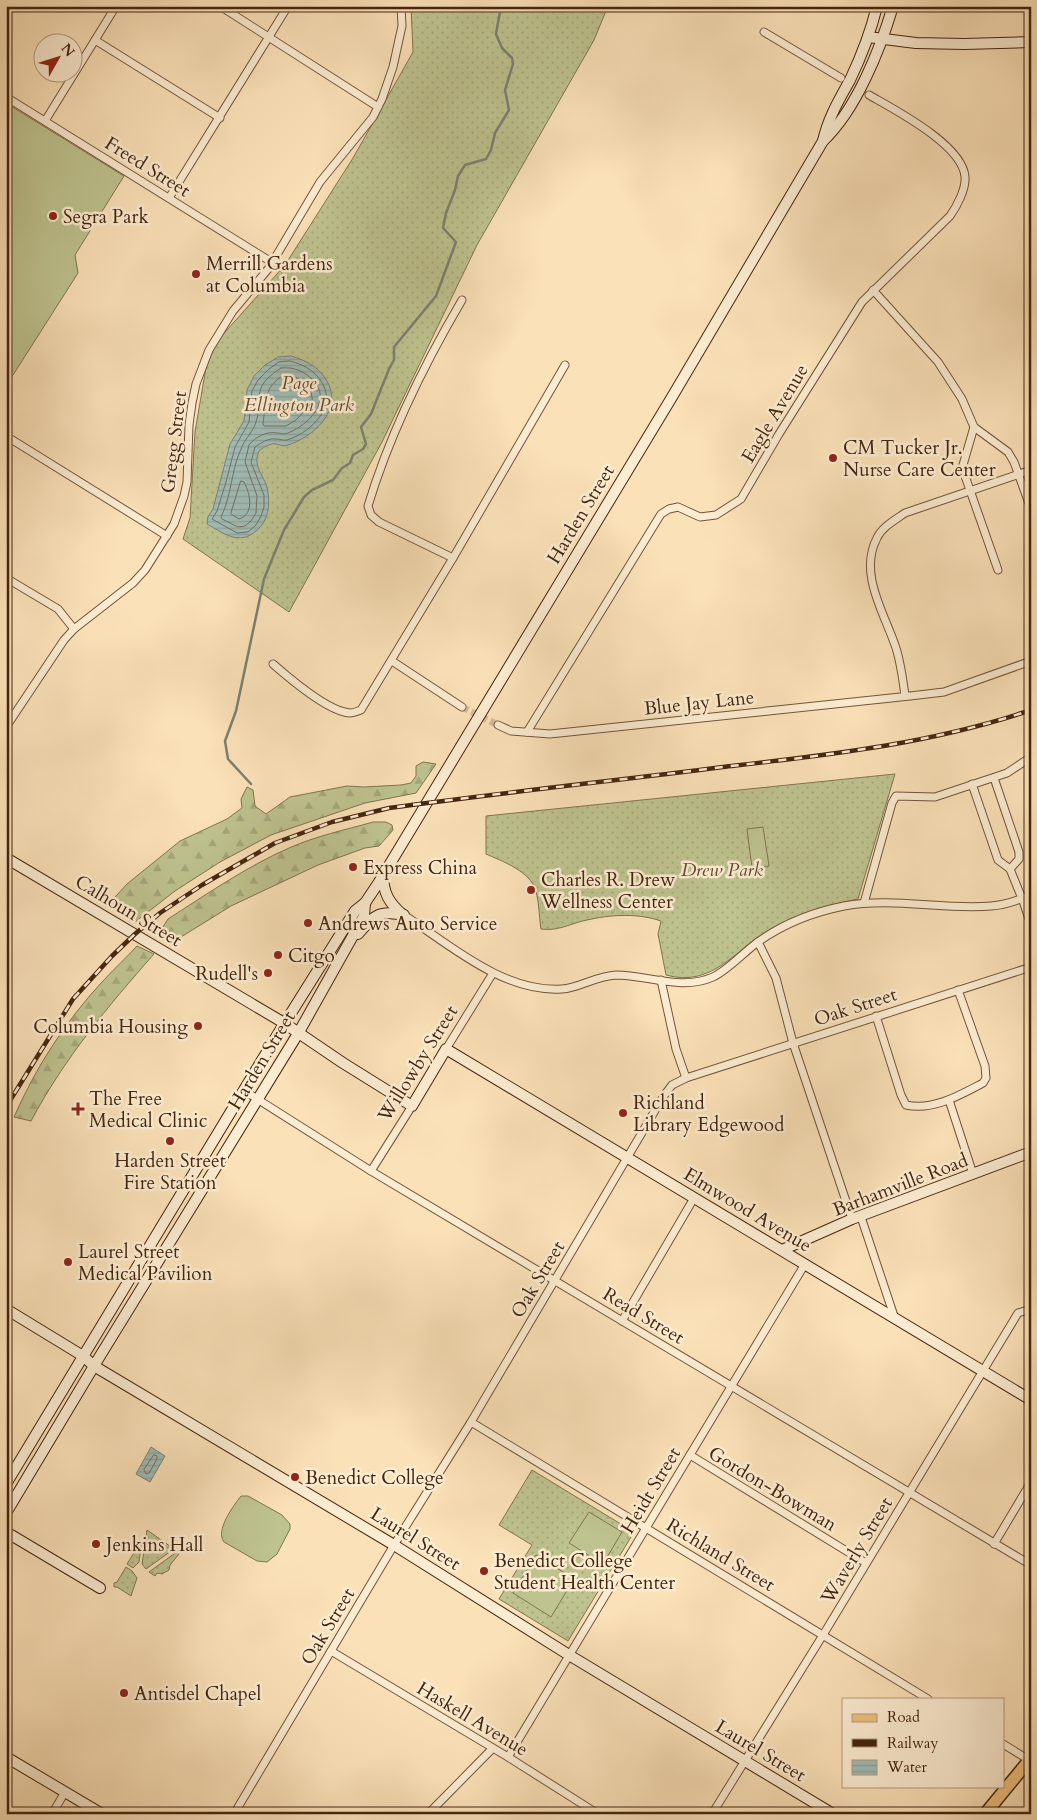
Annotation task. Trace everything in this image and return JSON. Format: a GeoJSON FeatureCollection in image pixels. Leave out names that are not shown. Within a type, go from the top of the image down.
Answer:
{"type":"FeatureCollection","features":[{"type":"Feature","properties":{"kind":"main road","name":"Harden Street"},"geometry":{"type":"LineString","coordinates":[[823,141],[826,124],[850,78],[868,37],[877,6]]}},
{"type":"Feature","properties":{"kind":"main road","name":"Harden Street"},"geometry":{"type":"LineString","coordinates":[[6,1484],[284,1023],[356,911],[366,903],[672,397],[823,141],[834,130],[849,106],[883,39],[893,6]]}},
{"type":"Feature","properties":{"kind":"main road"},"geometry":{"type":"LineString","coordinates":[[868,37],[916,43],[1031,42]]}},
{"type":"Feature","properties":{"kind":"main road","name":"Calhoun Street"},"geometry":{"type":"LineString","coordinates":[[6,858],[299,1032],[343,1063],[412,1106]]}},
{"type":"Feature","properties":{"kind":"main road"},"geometry":{"type":"LineString","coordinates":[[383,874],[383,884],[390,903],[404,915]]}},
{"type":"Feature","properties":{"kind":"main road","name":"Harden Street"},"geometry":{"type":"LineString","coordinates":[[6,1513],[299,1032],[364,916],[366,903]]}},
{"type":"Feature","properties":{"kind":"main road"},"geometry":{"type":"LineString","coordinates":[[345,950],[376,916],[386,912],[404,915]]}},
{"type":"Feature","properties":{"kind":"main road","name":"Willowby Street"},"geometry":{"type":"LineString","coordinates":[[412,1106],[446,1049]]}},
{"type":"Feature","properties":{"kind":"main road","name":"Elmwood Avenue"},"geometry":{"type":"LineString","coordinates":[[446,1049],[1031,1400]]}},
{"type":"Feature","properties":{"kind":"main road","name":"Barhamville Road"},"geometry":{"type":"LineString","coordinates":[[782,1250],[856,1218],[1031,1152]]}},
{"type":"Feature","properties":{"kind":"main road","name":"Laurel Street"},"geometry":{"type":"LineString","coordinates":[[6,1309],[84,1356],[94,1366],[394,1544],[569,1655],[833,1814]]}},
{"type":"Feature","properties":{"kind":"main road"},"geometry":{"type":"LineString","coordinates":[[6,1532],[100,1588]]}},
{"type":"Feature","properties":{"kind":"main road"},"geometry":{"type":"LineString","coordinates":[[6,1756],[102,1814]]}},
{"type":"Feature","properties":{"kind":"main road"},"geometry":{"type":"LineString","coordinates":[[985,1814],[1030,1759]]}},
{"type":"Feature","properties":{"kind":"street"},"geometry":{"type":"LineString","coordinates":[[45,121],[116,6]]}},
{"type":"Feature","properties":{"kind":"street"},"geometry":{"type":"LineString","coordinates":[[220,6],[378,107]]}},
{"type":"Feature","properties":{"kind":"street"},"geometry":{"type":"LineString","coordinates":[[169,198],[288,6]]}},
{"type":"Feature","properties":{"kind":"street","name":"Gregg Street"},"geometry":{"type":"LineString","coordinates":[[6,727],[64,640],[74,629],[133,583],[145,570],[174,524],[188,482],[189,425],[192,402],[204,361],[219,332],[233,311],[273,263],[320,182],[373,118],[393,67],[402,26],[401,6]]}},
{"type":"Feature","properties":{"kind":"street"},"geometry":{"type":"LineString","coordinates":[[764,32],[840,77]]}},
{"type":"Feature","properties":{"kind":"street"},"geometry":{"type":"LineString","coordinates":[[95,40],[220,118]]}},
{"type":"Feature","properties":{"kind":"street","name":"Eagle Avenue"},"geometry":{"type":"LineString","coordinates":[[527,732],[661,514],[678,506],[700,517],[716,515],[741,499],[779,434],[862,302],[950,216],[959,202],[965,176],[959,159],[943,142],[869,95]]}},
{"type":"Feature","properties":{"kind":"street","name":"Freed Street"},"geometry":{"type":"LineString","coordinates":[[6,97],[273,263]]}},
{"type":"Feature","properties":{"kind":"street"},"geometry":{"type":"LineString","coordinates":[[873,290],[938,362],[962,399],[974,427],[1008,452],[1031,509]]}},
{"type":"Feature","properties":{"kind":"street"},"geometry":{"type":"LineString","coordinates":[[453,558],[379,522],[372,515],[368,506],[393,438],[439,339],[462,300]]}},
{"type":"Feature","properties":{"kind":"street"},"geometry":{"type":"LineString","coordinates":[[273,664],[286,676],[334,709],[352,714],[361,710],[392,661],[566,365]]}},
{"type":"Feature","properties":{"kind":"street"},"geometry":{"type":"LineString","coordinates":[[974,427],[963,465],[998,570]]}},
{"type":"Feature","properties":{"kind":"street"},"geometry":{"type":"LineString","coordinates":[[6,436],[167,536]]}},
{"type":"Feature","properties":{"kind":"street"},"geometry":{"type":"LineString","coordinates":[[905,696],[902,668],[896,647],[876,598],[870,568],[871,554],[877,537],[889,524],[905,513],[1031,470]]}},
{"type":"Feature","properties":{"kind":"street"},"geometry":{"type":"LineString","coordinates":[[6,578],[58,609],[74,629]]}},
{"type":"Feature","properties":{"kind":"street"},"geometry":{"type":"LineString","coordinates":[[392,661],[462,708]]}},
{"type":"Feature","properties":{"kind":"street","name":"Blue Jay Lane"},"geometry":{"type":"LineString","coordinates":[[498,725],[511,731],[550,734],[944,692],[1031,661]]}},
{"type":"Feature","properties":{"kind":"street"},"geometry":{"type":"LineString","coordinates":[[864,903],[892,803],[896,796],[935,797],[1007,773],[1031,757]]}},
{"type":"Feature","properties":{"kind":"street"},"geometry":{"type":"LineString","coordinates":[[994,778],[1019,852],[1018,859],[1010,869]]}},
{"type":"Feature","properties":{"kind":"street"},"geometry":{"type":"LineString","coordinates":[[972,784],[998,860],[1010,869],[1031,925]]}},
{"type":"Feature","properties":{"kind":"street"},"geometry":{"type":"LineString","coordinates":[[404,915],[493,973],[521,984],[544,989],[564,989],[594,979],[615,975],[679,983],[694,982],[713,977],[758,942],[782,928],[813,914],[844,906],[876,902],[993,906],[1031,895]]}},
{"type":"Feature","properties":{"kind":"street"},"geometry":{"type":"LineString","coordinates":[[758,942],[776,978],[793,1043],[856,1218],[895,1319]]}},
{"type":"Feature","properties":{"kind":"street","name":"Oak Street"},"geometry":{"type":"LineString","coordinates":[[234,1814],[394,1544],[471,1422],[627,1157],[672,1085],[686,1078],[1031,967]]}},
{"type":"Feature","properties":{"kind":"street","name":"Willowby Street"},"geometry":{"type":"LineString","coordinates":[[446,1049],[493,973]]}},
{"type":"Feature","properties":{"kind":"street"},"geometry":{"type":"LineString","coordinates":[[660,980],[676,1049],[686,1078]]}},
{"type":"Feature","properties":{"kind":"street"},"geometry":{"type":"LineString","coordinates":[[876,1016],[901,1095],[906,1105],[917,1107],[949,1100],[983,1083],[986,1078],[985,1066],[958,990]]}},
{"type":"Feature","properties":{"kind":"street","name":"Read Street"},"geometry":{"type":"LineString","coordinates":[[243,1090],[371,1171],[1031,1566]]}},
{"type":"Feature","properties":{"kind":"street"},"geometry":{"type":"LineString","coordinates":[[949,1100],[974,1174]]}},
{"type":"Feature","properties":{"kind":"street","name":"Willowby Street"},"geometry":{"type":"LineString","coordinates":[[371,1171],[412,1106]]}},
{"type":"Feature","properties":{"kind":"street"},"geometry":{"type":"LineString","coordinates":[[622,1321],[694,1198]]}},
{"type":"Feature","properties":{"kind":"street","name":"Heidt Street"},"geometry":{"type":"LineString","coordinates":[[508,1757],[805,1264]]}},
{"type":"Feature","properties":{"kind":"street","name":"Waverly Street"},"geometry":{"type":"LineString","coordinates":[[712,1814],[910,1493],[1018,1313],[1031,1308]]}},
{"type":"Feature","properties":{"kind":"street","name":"Richland Street"},"geometry":{"type":"LineString","coordinates":[[471,1422],[926,1698]]}},
{"type":"Feature","properties":{"kind":"street","name":"Gordon-Bowman"},"geometry":{"type":"LineString","coordinates":[[690,1456],[866,1563]]}},
{"type":"Feature","properties":{"kind":"street"},"geometry":{"type":"LineString","coordinates":[[994,1544],[1031,1482]]}},
{"type":"Feature","properties":{"kind":"street","name":"Haskell Avenue"},"geometry":{"type":"LineString","coordinates":[[331,1652],[508,1757],[598,1814]]}},
{"type":"Feature","properties":{"kind":"street"},"geometry":{"type":"LineString","coordinates":[[1004,1745],[1030,1759]]}},
{"type":"Feature","properties":{"kind":"street"},"geometry":{"type":"LineString","coordinates":[[428,1814],[492,1749]]}},
{"type":"Feature","properties":{"kind":"street"},"geometry":{"type":"LineString","coordinates":[[52,1814],[65,1792]]}},
{"type":"Feature","properties":{"kind":"green space","name":"Page Ellington Park"},"geometry":{"type":"Polygon","coordinates":[[[411,6],[608,6],[594,40],[477,245],[382,442],[289,612],[183,539],[190,518],[195,432],[209,350],[285,265],[353,158],[413,52],[411,6]]]}},
{"type":"Feature","properties":{"kind":"green space","name":"Segra Park"},"geometry":{"type":"Polygon","coordinates":[[[6,103],[124,176],[75,255],[78,273],[6,386],[6,103]]]}},
{"type":"Feature","properties":{"kind":"green space"},"geometry":{"type":"Polygon","coordinates":[[[423,762],[436,764],[416,793],[365,803],[271,835],[220,862],[175,891],[135,922],[130,921],[113,909],[115,897],[127,884],[180,841],[227,819],[242,808],[241,799],[247,787],[253,790],[255,806],[266,814],[290,797],[347,786],[364,787],[411,783],[416,776],[416,766],[423,762]]]}},
{"type":"Feature","properties":{"kind":"green space","name":"Drew Park"},"geometry":{"type":"Polygon","coordinates":[[[895,774],[858,899],[813,911],[781,924],[758,938],[722,965],[710,972],[697,976],[682,978],[666,975],[658,934],[661,921],[641,916],[610,916],[556,929],[541,929],[537,895],[530,880],[520,871],[486,854],[486,816],[895,774]]]}},
{"type":"Feature","properties":{"kind":"green space"},"geometry":{"type":"Polygon","coordinates":[[[373,822],[386,822],[392,825],[393,830],[379,846],[365,848],[318,865],[231,906],[181,937],[163,939],[161,930],[168,919],[257,864],[310,840],[373,822]]]}},
{"type":"Feature","properties":{"kind":"green space"},"geometry":{"type":"Polygon","coordinates":[[[763,827],[769,866],[752,868],[747,829],[763,827]]]}},
{"type":"Feature","properties":{"kind":"green space"},"geometry":{"type":"Polygon","coordinates":[[[137,946],[154,954],[120,993],[72,1055],[31,1121],[14,1117],[32,1080],[64,1029],[88,997],[137,946]]]}},
{"type":"Feature","properties":{"kind":"green space"},"geometry":{"type":"Polygon","coordinates":[[[532,1470],[634,1532],[568,1641],[499,1599],[532,1545],[499,1525],[532,1470]]]}},
{"type":"Feature","properties":{"kind":"green space"},"geometry":{"type":"Polygon","coordinates":[[[241,1496],[248,1496],[282,1515],[290,1524],[290,1529],[277,1554],[267,1562],[257,1561],[224,1542],[222,1537],[223,1525],[241,1496]]]}},
{"type":"Feature","properties":{"kind":"green space"},"geometry":{"type":"Polygon","coordinates":[[[589,1512],[622,1532],[603,1564],[569,1543],[589,1512]]]}},
{"type":"Feature","properties":{"kind":"green space"},"geometry":{"type":"Polygon","coordinates":[[[147,1530],[174,1549],[146,1569],[142,1564],[147,1530]]]}},
{"type":"Feature","properties":{"kind":"green space"},"geometry":{"type":"Polygon","coordinates":[[[142,1540],[139,1562],[133,1568],[127,1564],[142,1540]]]}},
{"type":"Feature","properties":{"kind":"green space"},"geometry":{"type":"Polygon","coordinates":[[[178,1551],[179,1554],[170,1565],[169,1570],[162,1574],[157,1573],[155,1576],[149,1572],[178,1551]]]}},
{"type":"Feature","properties":{"kind":"green space"},"geometry":{"type":"Polygon","coordinates":[[[536,1555],[574,1579],[551,1617],[513,1593],[536,1555]]]}},
{"type":"Feature","properties":{"kind":"green space"},"geometry":{"type":"Polygon","coordinates":[[[126,1567],[137,1578],[131,1596],[114,1587],[114,1583],[117,1582],[126,1567]]]}},
{"type":"Feature","properties":{"kind":"water"},"geometry":{"type":"Polygon","coordinates":[[[291,356],[303,360],[322,374],[329,385],[332,395],[331,405],[322,423],[306,437],[286,446],[274,444],[259,451],[257,459],[259,471],[266,484],[269,497],[267,516],[256,531],[243,538],[237,538],[207,524],[208,517],[213,509],[230,444],[244,421],[247,390],[254,376],[265,365],[278,357],[291,356]]]}},
{"type":"Feature","properties":{"kind":"water"},"geometry":{"type":"Polygon","coordinates":[[[151,1447],[165,1456],[150,1482],[136,1474],[151,1447]]]}},
{"type":"Feature","properties":{"kind":"waterway"},"geometry":{"type":"LineString","coordinates":[[251,784],[228,759],[225,741],[236,711],[264,579],[284,530],[304,497],[312,490],[333,480],[342,468],[350,463],[353,455],[363,449],[366,444],[361,427],[371,414],[394,360],[394,347],[436,296],[456,242],[443,228],[458,176],[465,165],[486,159],[491,150],[495,133],[509,110],[505,90],[513,64],[512,58],[502,48],[496,34],[501,6]]}},
{"type":"Feature","properties":{"kind":"tunnel"},"geometry":{"type":"LineString","coordinates":[[462,707],[498,725]]}},
{"type":"Feature","properties":{"kind":"railway"},"geometry":{"type":"LineString","coordinates":[[6,1107],[73,999],[112,956],[160,913],[202,885],[275,843],[332,822],[389,808],[840,753],[955,732],[1031,710]]}},
{"type":"Feature","properties":{"kind":"place","name":"Segra Park"},"geometry":{"type":"Point","coordinates":[53,216]}},
{"type":"Feature","properties":{"kind":"place","name":"Merrill Gardens at Columbia"},"geometry":{"type":"Point","coordinates":[196,274]}},
{"type":"Feature","properties":{"kind":"place","name":"CM Tucker Jr. Nurse Care Center"},"geometry":{"type":"Point","coordinates":[833,458]}},
{"type":"Feature","properties":{"kind":"place","name":"Express China"},"geometry":{"type":"Point","coordinates":[353,867]}},
{"type":"Feature","properties":{"kind":"place","name":"Charles R. Drew Wellness Center"},"geometry":{"type":"Point","coordinates":[531,890]}},
{"type":"Feature","properties":{"kind":"place","name":"Andrews Auto Service"},"geometry":{"type":"Point","coordinates":[308,923]}},
{"type":"Feature","properties":{"kind":"place","name":"Citgo"},"geometry":{"type":"Point","coordinates":[278,955]}},
{"type":"Feature","properties":{"kind":"place","name":"Rudell's"},"geometry":{"type":"Point","coordinates":[268,973]}},
{"type":"Feature","properties":{"kind":"place","name":"Columbia Housing"},"geometry":{"type":"Point","coordinates":[198,1026]}},
{"type":"Feature","properties":{"kind":"place","name":"The Free Medical Clinic"},"geometry":{"type":"Point","coordinates":[78,1109]}},
{"type":"Feature","properties":{"kind":"place","name":"Richland Library Edgewood"},"geometry":{"type":"Point","coordinates":[623,1113]}},
{"type":"Feature","properties":{"kind":"place","name":"Harden Street Fire Station"},"geometry":{"type":"Point","coordinates":[170,1141]}},
{"type":"Feature","properties":{"kind":"place","name":"Laurel Street Medical Pavilion"},"geometry":{"type":"Point","coordinates":[68,1262]}},
{"type":"Feature","properties":{"kind":"place","name":"Benedict College"},"geometry":{"type":"Point","coordinates":[295,1477]}},
{"type":"Feature","properties":{"kind":"place","name":"Jenkins Hall"},"geometry":{"type":"Point","coordinates":[96,1544]}},
{"type":"Feature","properties":{"kind":"place","name":"Benedict College Student Health Center"},"geometry":{"type":"Point","coordinates":[484,1571]}},
{"type":"Feature","properties":{"kind":"place","name":"Antisdel Chapel"},"geometry":{"type":"Point","coordinates":[124,1693]}}]}
